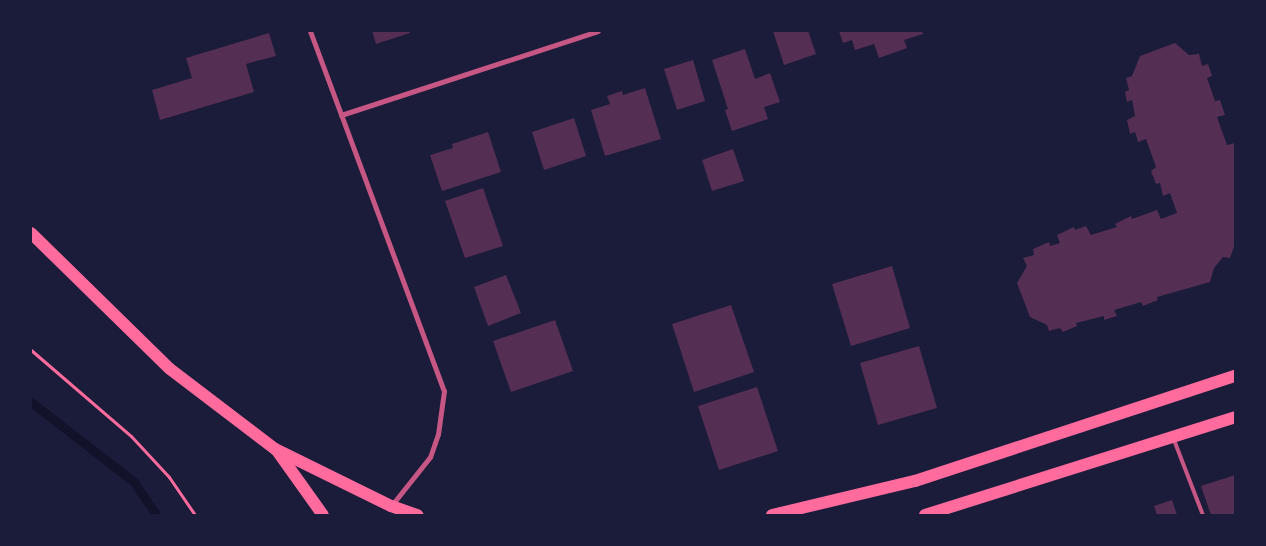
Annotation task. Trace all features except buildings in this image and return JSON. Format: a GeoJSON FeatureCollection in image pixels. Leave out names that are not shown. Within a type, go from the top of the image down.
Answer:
{"type":"FeatureCollection","features":[{"type":"Feature","properties":{"kind":"main road"},"geometry":{"type":"LineString","coordinates":[[31,233],[170,369],[275,449],[391,506],[417,515]]}},
{"type":"Feature","properties":{"kind":"main road"},"geometry":{"type":"LineString","coordinates":[[772,515],[924,478],[1235,376]]}},
{"type":"Feature","properties":{"kind":"main road"},"geometry":{"type":"LineString","coordinates":[[925,515],[1235,417]]}},
{"type":"Feature","properties":{"kind":"main road"},"geometry":{"type":"LineString","coordinates":[[275,449],[323,515]]}},
{"type":"Feature","properties":{"kind":"street"},"geometry":{"type":"LineString","coordinates":[[310,31],[444,391],[438,434],[430,456],[391,506]]}},
{"type":"Feature","properties":{"kind":"street"},"geometry":{"type":"LineString","coordinates":[[341,116],[598,31]]}},
{"type":"Feature","properties":{"kind":"lane"},"geometry":{"type":"LineString","coordinates":[[1173,438],[1203,515]]}},
{"type":"Feature","properties":{"kind":"path"},"geometry":{"type":"LineString","coordinates":[[31,350],[130,436],[169,477],[195,515]]}},
{"type":"Feature","properties":{"kind":"waterway"},"geometry":{"type":"LineString","coordinates":[[31,402],[134,482],[156,515]]}}]}
